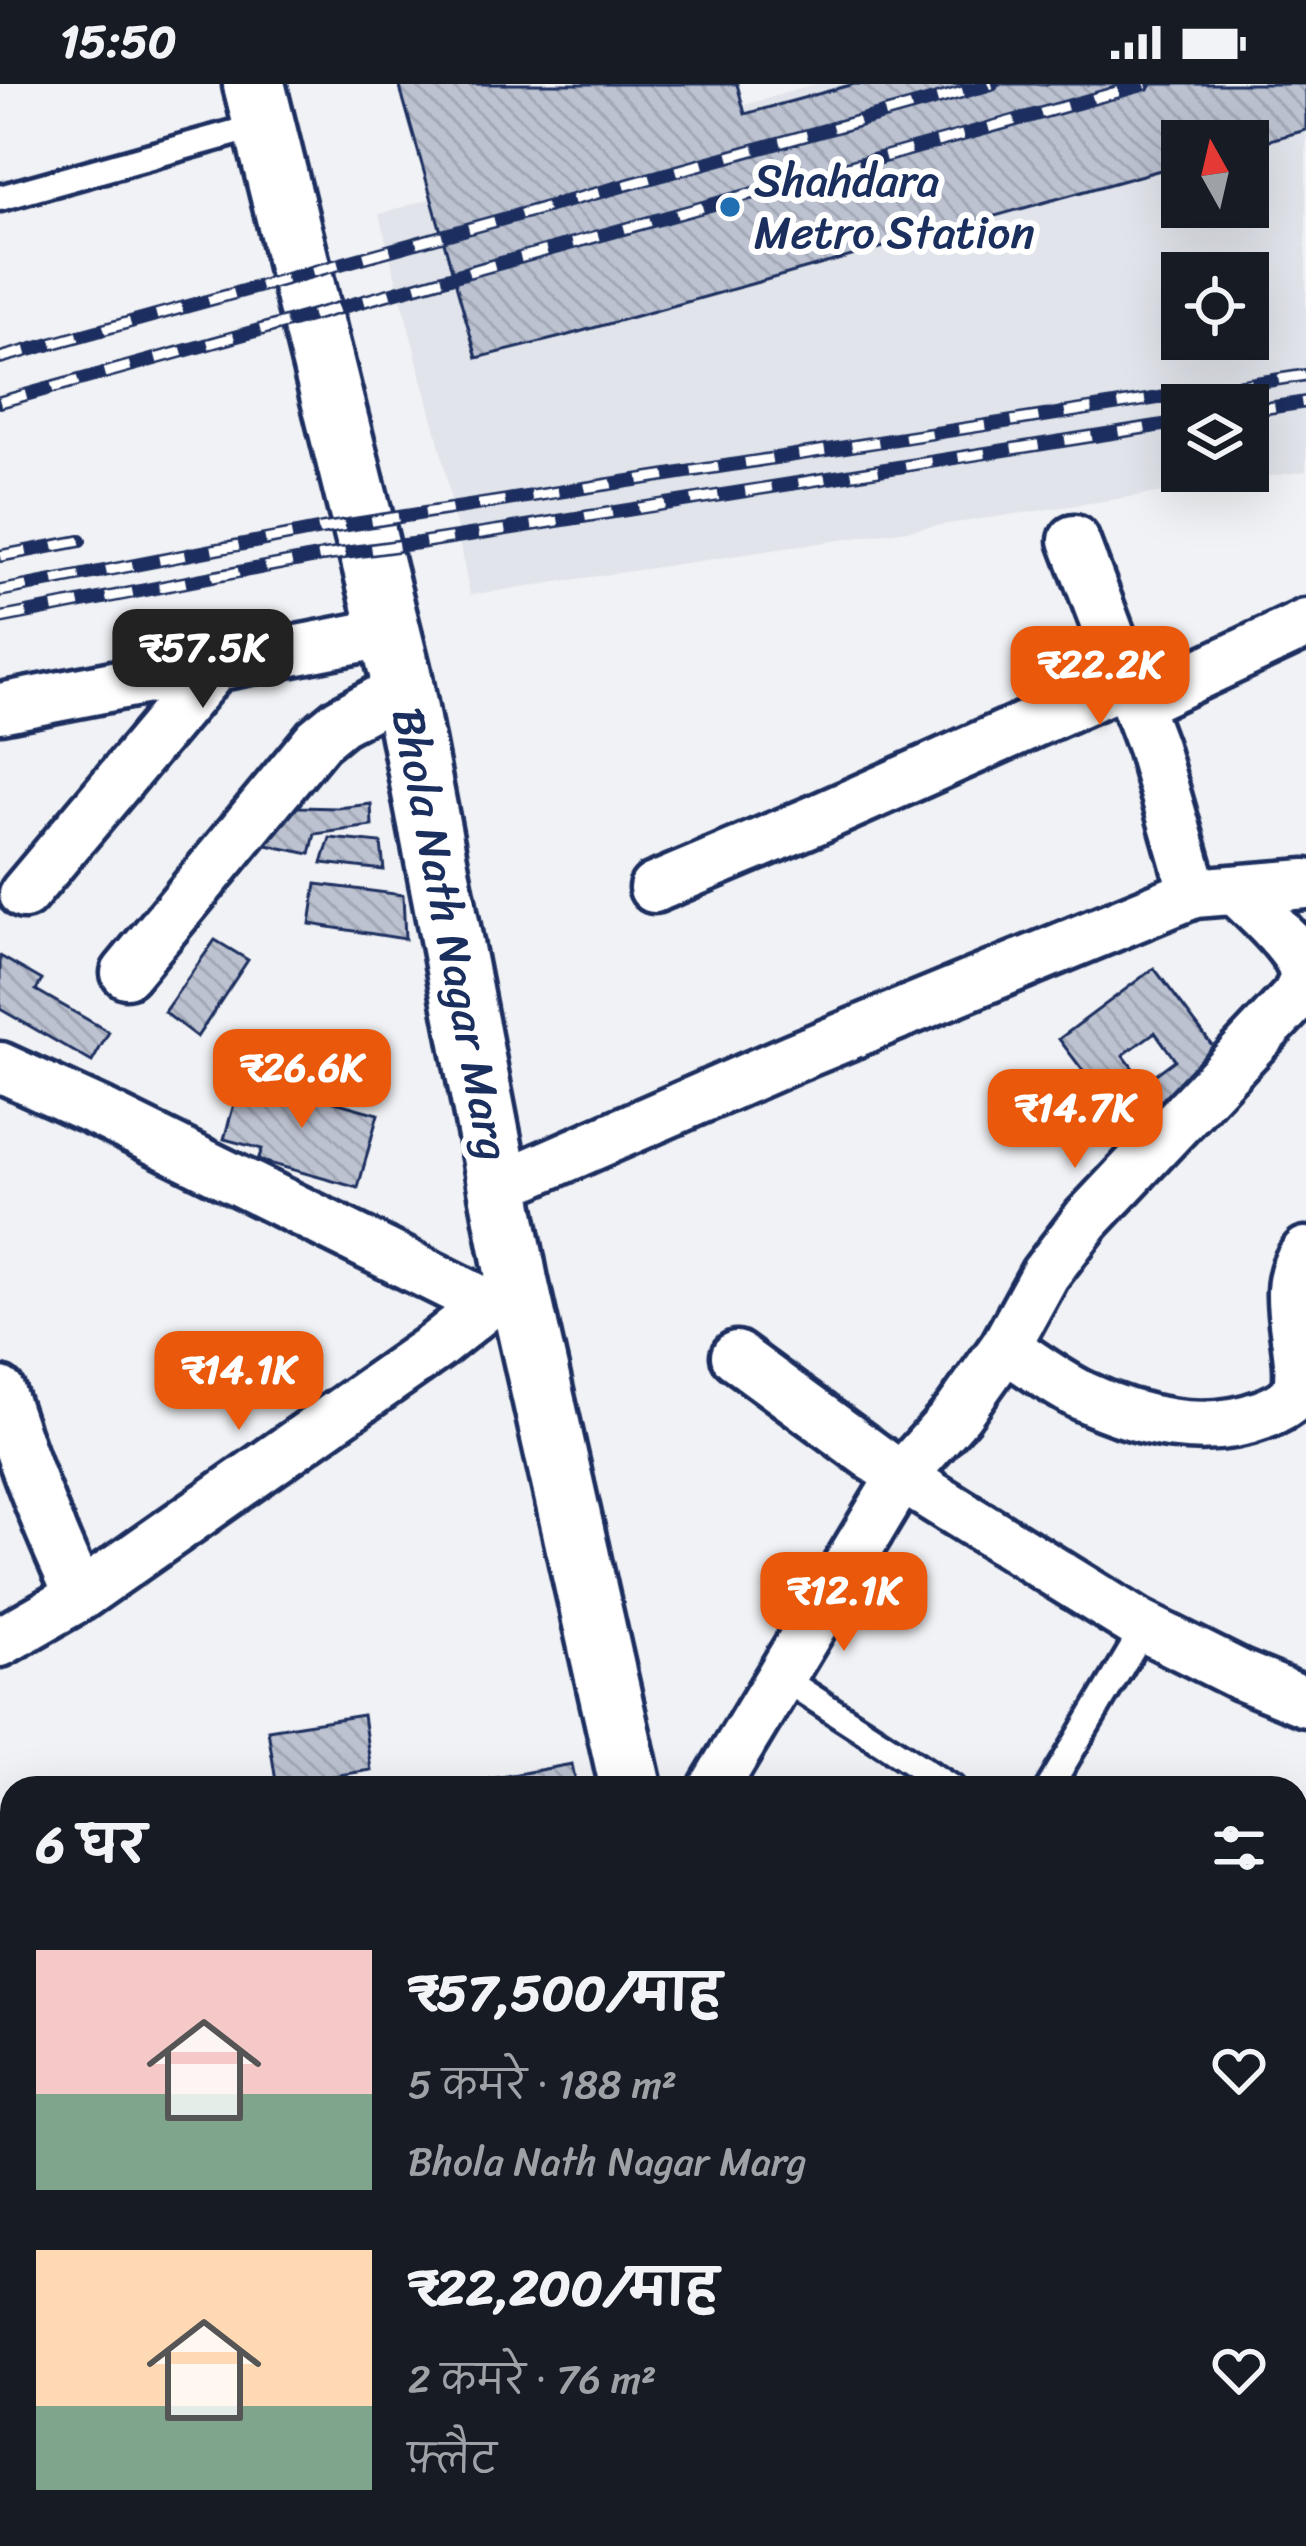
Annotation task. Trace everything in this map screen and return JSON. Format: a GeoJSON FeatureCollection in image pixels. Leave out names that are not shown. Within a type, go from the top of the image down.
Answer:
{"type":"FeatureCollection","features":[{"type":"Feature","properties":{"kind":"street","name":"Bhola Nath Nagar Marg"},"geometry":{"type":"LineString","coordinates":[[259,104],[396,660],[500,1186],[502,1293],[628,1776]]}},
{"type":"Feature","properties":{"kind":"street"},"geometry":{"type":"LineString","coordinates":[[721,1776],[901,1477],[958,1413],[1046,1274],[1087,1220],[1296,997],[1304,980],[1291,948],[1215,891],[1170,807],[1074,540]]}},
{"type":"Feature","properties":{"kind":"street"},"geometry":{"type":"LineString","coordinates":[[654,888],[1306,624]]}},
{"type":"Feature","properties":{"kind":"street"},"geometry":{"type":"LineString","coordinates":[[0,708],[216,665],[396,660]]}},
{"type":"Feature","properties":{"kind":"street"},"geometry":{"type":"LineString","coordinates":[[126,973],[318,740],[354,713],[396,660]]}},
{"type":"Feature","properties":{"kind":"street"},"geometry":{"type":"LineString","coordinates":[[24,894],[216,665]]}},
{"type":"Feature","properties":{"kind":"street"},"geometry":{"type":"LineString","coordinates":[[500,1186],[793,1058],[1215,891],[1306,884]]}},
{"type":"Feature","properties":{"kind":"street"},"geometry":{"type":"LineString","coordinates":[[0,1067],[502,1293],[436,1346],[80,1597],[0,1642]]}},
{"type":"Feature","properties":{"kind":"street"},"geometry":{"type":"LineString","coordinates":[[1004,1347],[1082,1395],[1143,1419],[1198,1426],[1240,1423],[1282,1408],[1298,1388],[1301,1358],[1294,1297],[1298,1262],[1306,1252]]}},
{"type":"Feature","properties":{"kind":"street"},"geometry":{"type":"LineString","coordinates":[[736,1356],[901,1477],[1145,1627],[1306,1702]]}},
{"type":"Feature","properties":{"kind":"street"},"geometry":{"type":"LineString","coordinates":[[0,1392],[23,1464],[80,1597]]}},
{"type":"Feature","properties":{"kind":"lane"},"geometry":{"type":"LineString","coordinates":[[0,198],[259,104]]}},
{"type":"Feature","properties":{"kind":"lane"},"geometry":{"type":"LineString","coordinates":[[1055,1776],[1145,1627]]}},
{"type":"Feature","properties":{"kind":"lane"},"geometry":{"type":"LineString","coordinates":[[781,1677],[934,1776]]}},
{"type":"Feature","properties":{"kind":"shaded area"},"geometry":{"type":"Polygon","coordinates":[[[816,84],[1306,84],[1306,471],[1269,476],[1269,384],[1161,384],[1164,492],[470,595],[441,451],[379,214],[816,84]]]}},
{"type":"Feature","properties":{"kind":"building","name":"Shahdara Metro Station"},"geometry":{"type":"Polygon","coordinates":[[[399,84],[737,84],[745,114],[854,84],[1306,84],[1306,130],[1269,140],[1269,120],[1161,120],[1161,170],[477,358],[399,84]]]}},
{"type":"Feature","properties":{"kind":"building"},"geometry":{"type":"Polygon","coordinates":[[[281,800],[299,807],[371,804],[372,826],[315,834],[310,854],[267,845],[281,800]]]}},
{"type":"Feature","properties":{"kind":"building"},"geometry":{"type":"Polygon","coordinates":[[[330,838],[381,843],[384,870],[322,863],[330,838]]]}},
{"type":"Feature","properties":{"kind":"building"},"geometry":{"type":"Polygon","coordinates":[[[316,884],[403,895],[405,939],[310,924],[316,884]]]}},
{"type":"Feature","properties":{"kind":"building"},"geometry":{"type":"Polygon","coordinates":[[[215,940],[248,960],[197,1037],[164,1012],[215,940]]]}},
{"type":"Feature","properties":{"kind":"building"},"geometry":{"type":"Polygon","coordinates":[[[0,956],[42,980],[36,990],[109,1032],[92,1062],[0,1009],[0,956]]]}},
{"type":"Feature","properties":{"kind":"building"},"geometry":{"type":"Polygon","coordinates":[[[1154,968],[1221,1057],[1154,1107],[1143,1092],[1115,1113],[1059,1039],[1154,968]],[[1155,1032],[1123,1055],[1144,1083],[1175,1060],[1155,1032]]]}},
{"type":"Feature","properties":{"kind":"building"},"geometry":{"type":"Polygon","coordinates":[[[242,1076],[378,1114],[358,1188],[258,1160],[262,1149],[224,1139],[242,1076]]]}},
{"type":"Feature","properties":{"kind":"building"},"geometry":{"type":"Polygon","coordinates":[[[363,1715],[371,1770],[333,1776],[275,1776],[268,1730],[363,1715]]]}},
{"type":"Feature","properties":{"kind":"building"},"geometry":{"type":"Polygon","coordinates":[[[572,1764],[574,1776],[506,1776],[572,1764]]]}},
{"type":"Feature","properties":{"kind":"railway"},"geometry":{"type":"LineString","coordinates":[[0,358],[992,84]]}},
{"type":"Feature","properties":{"kind":"railway"},"geometry":{"type":"LineString","coordinates":[[0,402],[1146,84]]}},
{"type":"Feature","properties":{"kind":"railway"},"geometry":{"type":"LineString","coordinates":[[0,591],[322,529],[1306,375]]}},
{"type":"Feature","properties":{"kind":"railway"},"geometry":{"type":"LineString","coordinates":[[1269,408],[1306,402]]}},
{"type":"Feature","properties":{"kind":"railway"},"geometry":{"type":"LineString","coordinates":[[0,618],[322,556],[1161,425]]}},
{"type":"Feature","properties":{"kind":"railway"},"geometry":{"type":"LineString","coordinates":[[0,556],[80,541]]}},
{"type":"Feature","properties":{"kind":"place","name":"Shahdara Metro Station"},"geometry":{"type":"Point","coordinates":[730,207]}}]}
